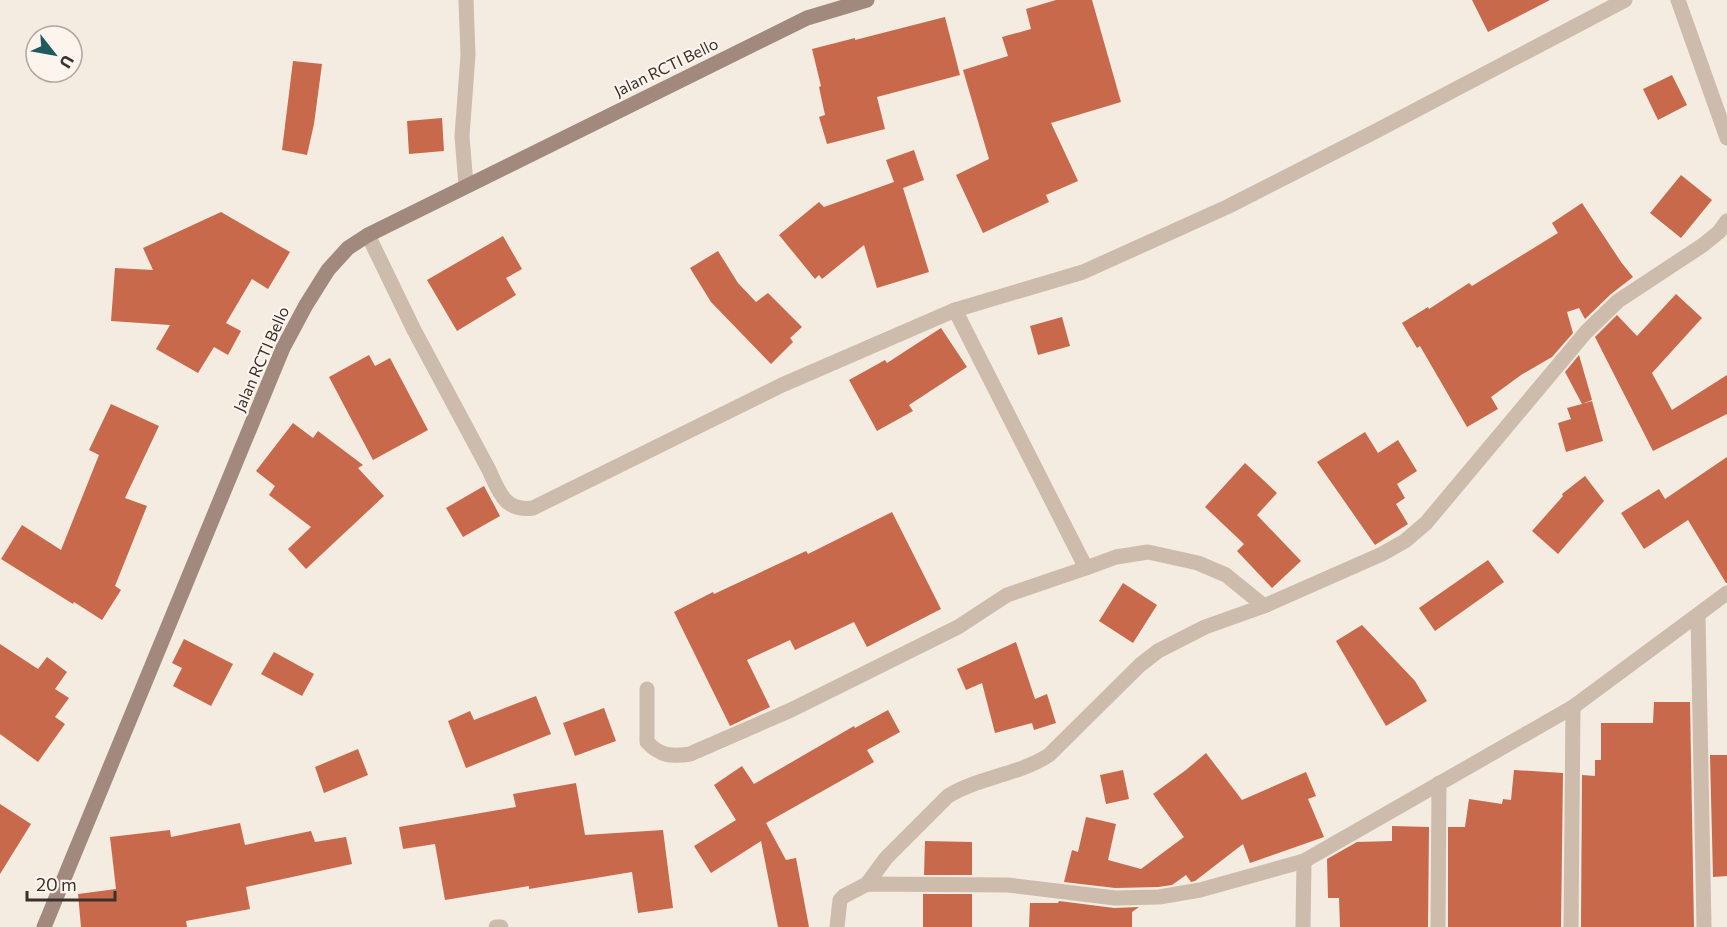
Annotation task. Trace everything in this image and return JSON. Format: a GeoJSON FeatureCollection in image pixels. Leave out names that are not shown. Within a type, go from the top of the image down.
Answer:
{"type":"FeatureCollection","features":[{"type":"Feature","properties":{"kind":"street"},"geometry":{"type":"LineString","coordinates":[[466,0],[468,55],[462,136],[466,185]]}},
{"type":"Feature","properties":{"kind":"street","name":"Jalan RCTI Bello"},"geometry":{"type":"LineString","coordinates":[[44,927],[283,348],[328,270],[348,248],[369,235],[466,185],[807,18],[867,0]]}},
{"type":"Feature","properties":{"kind":"street"},"geometry":{"type":"LineString","coordinates":[[369,235],[414,330],[497,488],[513,507],[521,510],[533,508],[782,386],[955,310],[1083,272],[1227,207],[1625,0]]}},
{"type":"Feature","properties":{"kind":"street"},"geometry":{"type":"LineString","coordinates":[[1678,0],[1727,138]]}},
{"type":"Feature","properties":{"kind":"street"},"geometry":{"type":"LineString","coordinates":[[867,884],[886,858],[948,796],[960,789],[1035,764],[1067,739],[1140,665],[1158,651],[1205,627],[1264,606],[1382,554],[1412,535],[1426,524],[1586,332],[1618,301],[1703,245],[1719,232],[1727,221]]}},
{"type":"Feature","properties":{"kind":"street"},"geometry":{"type":"LineString","coordinates":[[955,310],[1086,568]]}},
{"type":"Feature","properties":{"kind":"street"},"geometry":{"type":"LineString","coordinates":[[647,689],[647,742],[656,752],[673,757],[690,754],[791,710],[958,627],[1007,595],[1116,557],[1148,552],[1198,563],[1226,575],[1264,606]]}},
{"type":"Feature","properties":{"kind":"street"},"geometry":{"type":"LineString","coordinates":[[837,927],[840,900],[851,891],[867,884],[1008,885],[1115,898],[1159,897],[1200,890],[1304,861],[1573,707],[1727,593]]}},
{"type":"Feature","properties":{"kind":"street"},"geometry":{"type":"LineString","coordinates":[[1698,616],[1704,927]]}},
{"type":"Feature","properties":{"kind":"street"},"geometry":{"type":"LineString","coordinates":[[1572,927],[1573,707]]}},
{"type":"Feature","properties":{"kind":"street"},"geometry":{"type":"LineString","coordinates":[[1438,927],[1439,783]]}},
{"type":"Feature","properties":{"kind":"street"},"geometry":{"type":"LineString","coordinates":[[1303,927],[1304,861]]}},
{"type":"Feature","properties":{"kind":"street"},"geometry":{"type":"LineString","coordinates":[[496,927],[501,927]]}},
{"type":"Feature","properties":{"kind":"building"},"geometry":{"type":"Polygon","coordinates":[[[1056,0],[1092,0],[1121,102],[1051,123],[1078,181],[1046,195],[1049,202],[983,233],[956,175],[989,159],[963,70],[1008,56],[1002,37],[1031,29],[1026,9],[1056,0]]]}},
{"type":"Feature","properties":{"kind":"building"},"geometry":{"type":"Polygon","coordinates":[[[1472,0],[1550,0],[1488,32],[1472,0]]]}},
{"type":"Feature","properties":{"kind":"building"},"geometry":{"type":"Polygon","coordinates":[[[945,17],[960,75],[877,97],[885,129],[827,144],[819,117],[825,115],[812,49],[945,17]]]}},
{"type":"Feature","properties":{"kind":"building"},"geometry":{"type":"Polygon","coordinates":[[[293,61],[322,64],[314,124],[307,155],[282,150],[293,61]]]}},
{"type":"Feature","properties":{"kind":"building"},"geometry":{"type":"Polygon","coordinates":[[[1672,75],[1687,105],[1658,120],[1643,89],[1672,75]]]}},
{"type":"Feature","properties":{"kind":"building"},"geometry":{"type":"Polygon","coordinates":[[[442,118],[444,151],[409,154],[407,121],[442,118]]]}},
{"type":"Feature","properties":{"kind":"building"},"geometry":{"type":"Polygon","coordinates":[[[914,150],[924,180],[903,188],[929,272],[877,288],[864,245],[822,279],[819,275],[815,279],[779,235],[819,202],[824,207],[894,182],[886,160],[914,150]]]}},
{"type":"Feature","properties":{"kind":"building"},"geometry":{"type":"Polygon","coordinates":[[[1681,175],[1712,200],[1681,238],[1650,213],[1681,175]]]}},
{"type":"Feature","properties":{"kind":"building"},"geometry":{"type":"Polygon","coordinates":[[[1582,203],[1633,277],[1585,319],[1579,308],[1567,312],[1573,333],[1552,357],[1521,375],[1491,397],[1498,409],[1467,427],[1420,346],[1417,348],[1402,323],[1428,307],[1429,309],[1469,283],[1472,286],[1558,233],[1552,223],[1582,203]]]}},
{"type":"Feature","properties":{"kind":"building"},"geometry":{"type":"Polygon","coordinates":[[[221,212],[290,252],[268,289],[252,279],[226,323],[241,331],[228,355],[214,347],[198,373],[156,349],[170,325],[111,321],[115,268],[153,270],[143,248],[221,212]]]}},
{"type":"Feature","properties":{"kind":"building"},"geometry":{"type":"Polygon","coordinates":[[[503,236],[522,269],[506,278],[516,295],[457,331],[427,280],[503,236]]]}},
{"type":"Feature","properties":{"kind":"building"},"geometry":{"type":"Polygon","coordinates":[[[718,251],[738,283],[756,302],[768,293],[802,327],[790,338],[793,342],[771,364],[711,302],[690,268],[718,251]]]}},
{"type":"Feature","properties":{"kind":"building"},"geometry":{"type":"Polygon","coordinates":[[[1676,294],[1702,318],[1652,373],[1672,410],[1727,375],[1727,414],[1653,451],[1595,337],[1617,315],[1637,336],[1676,294]]]}},
{"type":"Feature","properties":{"kind":"building"},"geometry":{"type":"Polygon","coordinates":[[[1062,317],[1070,346],[1038,355],[1030,326],[1062,317]]]}},
{"type":"Feature","properties":{"kind":"building"},"geometry":{"type":"Polygon","coordinates":[[[941,328],[967,367],[909,405],[913,411],[877,431],[849,380],[885,360],[887,363],[941,328]]]}},
{"type":"Feature","properties":{"kind":"building"},"geometry":{"type":"Polygon","coordinates":[[[369,355],[375,366],[390,358],[428,430],[373,460],[329,377],[369,355]]]}},
{"type":"Feature","properties":{"kind":"building"},"geometry":{"type":"Polygon","coordinates":[[[1579,355],[1592,400],[1582,404],[1565,372],[1579,355]]]}},
{"type":"Feature","properties":{"kind":"building"},"geometry":{"type":"Polygon","coordinates":[[[1592,401],[1603,441],[1566,452],[1558,423],[1571,419],[1567,408],[1592,401]]]}},
{"type":"Feature","properties":{"kind":"building"},"geometry":{"type":"Polygon","coordinates":[[[111,404],[159,426],[125,498],[147,506],[115,586],[121,590],[102,620],[1,559],[22,525],[61,550],[99,455],[89,450],[111,404]]]}},
{"type":"Feature","properties":{"kind":"building"},"geometry":{"type":"Polygon","coordinates":[[[293,423],[313,438],[318,431],[363,465],[358,468],[384,496],[306,569],[288,549],[311,527],[269,495],[275,486],[256,471],[293,423]]]}},
{"type":"Feature","properties":{"kind":"building"},"geometry":{"type":"Polygon","coordinates":[[[1365,432],[1378,453],[1398,440],[1417,471],[1397,484],[1405,498],[1396,504],[1408,524],[1375,545],[1317,462],[1365,432]]]}},
{"type":"Feature","properties":{"kind":"building"},"geometry":{"type":"Polygon","coordinates":[[[1727,457],[1726,583],[1688,520],[1644,549],[1621,513],[1659,489],[1665,499],[1727,457]]]}},
{"type":"Feature","properties":{"kind":"building"},"geometry":{"type":"Polygon","coordinates":[[[1245,463],[1277,493],[1257,515],[1301,561],[1272,588],[1237,551],[1244,544],[1205,507],[1245,463]]]}},
{"type":"Feature","properties":{"kind":"building"},"geometry":{"type":"Polygon","coordinates":[[[1585,476],[1604,501],[1558,554],[1532,531],[1563,496],[1562,494],[1585,476]]]}},
{"type":"Feature","properties":{"kind":"building"},"geometry":{"type":"Polygon","coordinates":[[[484,486],[500,516],[463,537],[446,508],[484,486]]]}},
{"type":"Feature","properties":{"kind":"building"},"geometry":{"type":"Polygon","coordinates":[[[892,512],[941,609],[867,647],[854,622],[795,650],[790,640],[747,660],[770,707],[730,726],[674,612],[806,551],[808,554],[892,512]]]}},
{"type":"Feature","properties":{"kind":"building"},"geometry":{"type":"Polygon","coordinates":[[[1488,560],[1504,582],[1435,631],[1419,608],[1488,560]]]}},
{"type":"Feature","properties":{"kind":"building"},"geometry":{"type":"Polygon","coordinates":[[[1123,583],[1157,605],[1133,643],[1099,621],[1123,583]]]}},
{"type":"Feature","properties":{"kind":"building"},"geometry":{"type":"Polygon","coordinates":[[[1362,625],[1415,681],[1427,701],[1386,726],[1336,641],[1362,625]]]}},
{"type":"Feature","properties":{"kind":"building"},"geometry":{"type":"Polygon","coordinates":[[[184,639],[233,664],[211,706],[173,686],[182,668],[172,663],[184,639]]]}},
{"type":"Feature","properties":{"kind":"building"},"geometry":{"type":"Polygon","coordinates":[[[1016,642],[1035,699],[1047,694],[1056,723],[1034,730],[1032,723],[995,733],[982,683],[966,690],[957,669],[1016,642]]]}},
{"type":"Feature","properties":{"kind":"building"},"geometry":{"type":"Polygon","coordinates":[[[0,644],[38,669],[47,657],[67,672],[55,689],[69,698],[55,717],[65,724],[38,762],[0,734],[0,644]]]}},
{"type":"Feature","properties":{"kind":"building"},"geometry":{"type":"Polygon","coordinates":[[[274,652],[314,674],[302,696],[261,674],[274,652]]]}},
{"type":"Feature","properties":{"kind":"building"},"geometry":{"type":"Polygon","coordinates":[[[536,696],[551,734],[466,768],[448,721],[470,711],[474,720],[536,696]]]}},
{"type":"Feature","properties":{"kind":"building"},"geometry":{"type":"Polygon","coordinates":[[[1654,702],[1690,702],[1694,927],[1581,927],[1582,775],[1595,776],[1595,760],[1601,760],[1601,723],[1653,723],[1654,702]]]}},
{"type":"Feature","properties":{"kind":"building"},"geometry":{"type":"Polygon","coordinates":[[[604,708],[616,741],[575,756],[563,723],[604,708]]]}},
{"type":"Feature","properties":{"kind":"building"},"geometry":{"type":"Polygon","coordinates":[[[888,710],[900,732],[867,750],[874,762],[766,823],[786,860],[796,858],[809,927],[778,927],[761,841],[711,873],[694,846],[736,820],[714,785],[742,766],[754,784],[854,726],[855,728],[888,710]]]}},
{"type":"Feature","properties":{"kind":"building"},"geometry":{"type":"Polygon","coordinates":[[[358,749],[368,775],[324,793],[315,767],[358,749]]]}},
{"type":"Feature","properties":{"kind":"building"},"geometry":{"type":"Polygon","coordinates":[[[1206,753],[1242,800],[1306,772],[1316,796],[1308,799],[1324,837],[1250,863],[1243,844],[1191,882],[1186,875],[1172,885],[1158,887],[1115,888],[1064,882],[1072,850],[1078,852],[1086,817],[1116,824],[1108,860],[1141,869],[1184,837],[1153,794],[1206,753]]]}},
{"type":"Feature","properties":{"kind":"building"},"geometry":{"type":"Polygon","coordinates":[[[1710,755],[1727,755],[1727,876],[1713,877],[1710,755]]]}},
{"type":"Feature","properties":{"kind":"building"},"geometry":{"type":"Polygon","coordinates":[[[1123,770],[1129,799],[1106,804],[1100,775],[1123,770]]]}},
{"type":"Feature","properties":{"kind":"building"},"geometry":{"type":"Polygon","coordinates":[[[1514,770],[1563,773],[1561,927],[1448,927],[1448,827],[1465,827],[1469,799],[1502,804],[1503,799],[1511,800],[1514,770]]]}},
{"type":"Feature","properties":{"kind":"building"},"geometry":{"type":"Polygon","coordinates":[[[576,783],[585,835],[663,830],[673,908],[638,913],[632,872],[445,900],[435,844],[403,849],[399,827],[516,807],[513,794],[576,783]]]}},
{"type":"Feature","properties":{"kind":"building"},"geometry":{"type":"Polygon","coordinates":[[[0,804],[31,824],[0,874],[0,804]]]}},
{"type":"Feature","properties":{"kind":"building"},"geometry":{"type":"Polygon","coordinates":[[[240,823],[245,845],[311,831],[315,842],[346,837],[352,864],[246,887],[250,909],[186,921],[187,927],[81,927],[78,894],[116,889],[110,837],[170,830],[171,837],[240,823]]]}},
{"type":"Feature","properties":{"kind":"building"},"geometry":{"type":"Polygon","coordinates":[[[1392,826],[1429,827],[1428,927],[1340,927],[1339,898],[1328,898],[1327,859],[1357,842],[1392,841],[1392,826]]]}},
{"type":"Feature","properties":{"kind":"building"},"geometry":{"type":"Polygon","coordinates":[[[925,841],[972,842],[972,875],[924,875],[925,841]]]}},
{"type":"Feature","properties":{"kind":"building"},"geometry":{"type":"Polygon","coordinates":[[[923,894],[972,894],[972,927],[923,927],[923,894]]]}},
{"type":"Feature","properties":{"kind":"building"},"geometry":{"type":"Polygon","coordinates":[[[1059,901],[1114,908],[1139,907],[1132,912],[1132,927],[1029,927],[1030,903],[1058,903],[1059,901]]]}}]}
